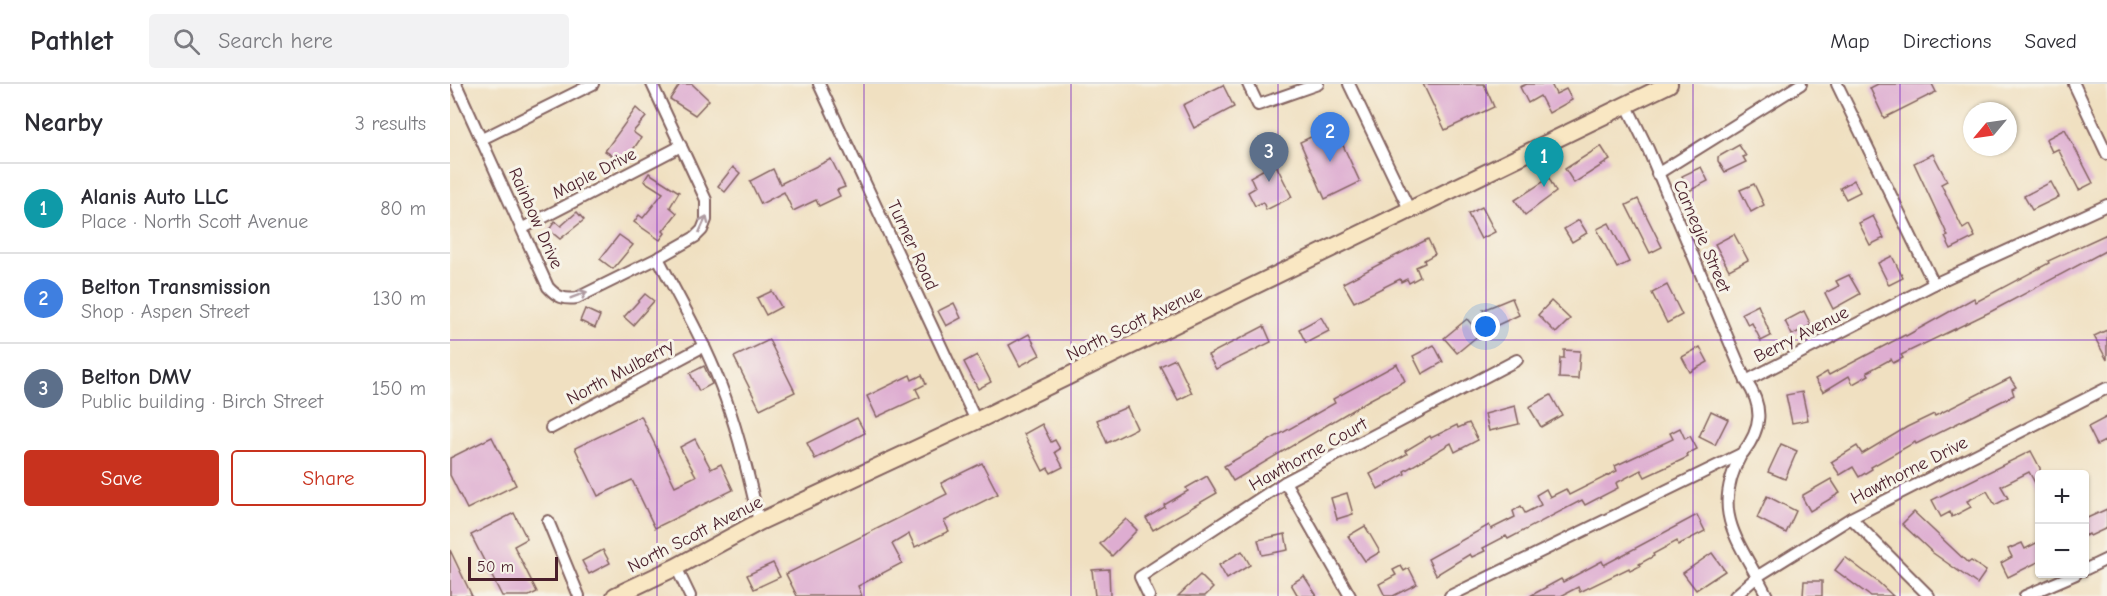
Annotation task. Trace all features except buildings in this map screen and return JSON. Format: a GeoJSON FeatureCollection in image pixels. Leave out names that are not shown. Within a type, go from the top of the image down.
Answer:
{"type":"FeatureCollection","features":[{"type":"Feature","properties":{"kind":"main road","name":"North Scott Avenue"},"geometry":{"type":"LineString","coordinates":[[615,596],[676,567],[759,522],[976,421],[1669,84]]}},
{"type":"Feature","properties":{"kind":"street","name":"Rainbow Drive"},"geometry":{"type":"LineString","coordinates":[[456,84],[548,287],[554,294],[567,299],[577,298],[695,237],[702,230],[706,220],[706,200],[652,84]]}},
{"type":"Feature","properties":{"kind":"street"},"geometry":{"type":"LineString","coordinates":[[482,139],[593,84]]}},
{"type":"Feature","properties":{"kind":"street","name":"Turner Road"},"geometry":{"type":"LineString","coordinates":[[819,84],[976,421]]}},
{"type":"Feature","properties":{"kind":"street"},"geometry":{"type":"LineString","coordinates":[[1248,84],[1258,105],[1318,84]]}},
{"type":"Feature","properties":{"kind":"street"},"geometry":{"type":"LineString","coordinates":[[1349,84],[1410,211]]}},
{"type":"Feature","properties":{"kind":"street"},"geometry":{"type":"LineString","coordinates":[[1657,174],[1801,84]]}},
{"type":"Feature","properties":{"kind":"street"},"geometry":{"type":"LineString","coordinates":[[1837,84],[1934,284]]}},
{"type":"Feature","properties":{"kind":"street"},"geometry":{"type":"LineString","coordinates":[[2074,84],[2107,154]]}},
{"type":"Feature","properties":{"kind":"street","name":"Carnegie Street"},"geometry":{"type":"LineString","coordinates":[[1626,104],[1648,149],[1746,381]]}},
{"type":"Feature","properties":{"kind":"street","name":"Maple Drive"},"geometry":{"type":"LineString","coordinates":[[523,228],[681,146]]}},
{"type":"Feature","properties":{"kind":"street","name":"Berry Avenue"},"geometry":{"type":"LineString","coordinates":[[1767,596],[1758,576],[1737,542],[1728,512],[1730,480],[1752,440],[1759,416],[1758,404],[1746,381],[1934,284],[2107,205]]}},
{"type":"Feature","properties":{"kind":"street"},"geometry":{"type":"LineString","coordinates":[[658,258],[704,346],[721,386],[738,434],[759,522]]}},
{"type":"Feature","properties":{"kind":"street","name":"North Mulberry"},"geometry":{"type":"LineString","coordinates":[[551,428],[704,346]]}},
{"type":"Feature","properties":{"kind":"street","name":"Hawthorne Court"},"geometry":{"type":"LineString","coordinates":[[1149,596],[1140,577],[1285,482],[1517,360]]}},
{"type":"Feature","properties":{"kind":"street","name":"Hawthorne Drive"},"geometry":{"type":"LineString","coordinates":[[1736,596],[1758,576],[1851,518],[2107,388]]}},
{"type":"Feature","properties":{"kind":"street"},"geometry":{"type":"LineString","coordinates":[[1450,596],[1743,453]]}},
{"type":"Feature","properties":{"kind":"street"},"geometry":{"type":"LineString","coordinates":[[1285,482],[1350,596]]}},
{"type":"Feature","properties":{"kind":"street"},"geometry":{"type":"LineString","coordinates":[[1851,518],[1929,596]]}},
{"type":"Feature","properties":{"kind":"street"},"geometry":{"type":"LineString","coordinates":[[548,521],[579,596]]}},
{"type":"Feature","properties":{"kind":"street"},"geometry":{"type":"LineString","coordinates":[[2089,568],[2107,559]]}},
{"type":"Feature","properties":{"kind":"street"},"geometry":{"type":"LineString","coordinates":[[676,567],[690,596]]}},
{"type":"Feature","properties":{"kind":"street"},"geometry":{"type":"LineString","coordinates":[[2025,596],[2065,578]]}},
{"type":"Feature","properties":{"kind":"place","name":"Belton Transmission"},"geometry":{"type":"Point","coordinates":[1330,162]}},
{"type":"Feature","properties":{"kind":"place","name":"Belton DMV"},"geometry":{"type":"Point","coordinates":[1269,182]}},
{"type":"Feature","properties":{"kind":"place","name":"Alanis Auto LLC"},"geometry":{"type":"Point","coordinates":[1544,187]}}]}
